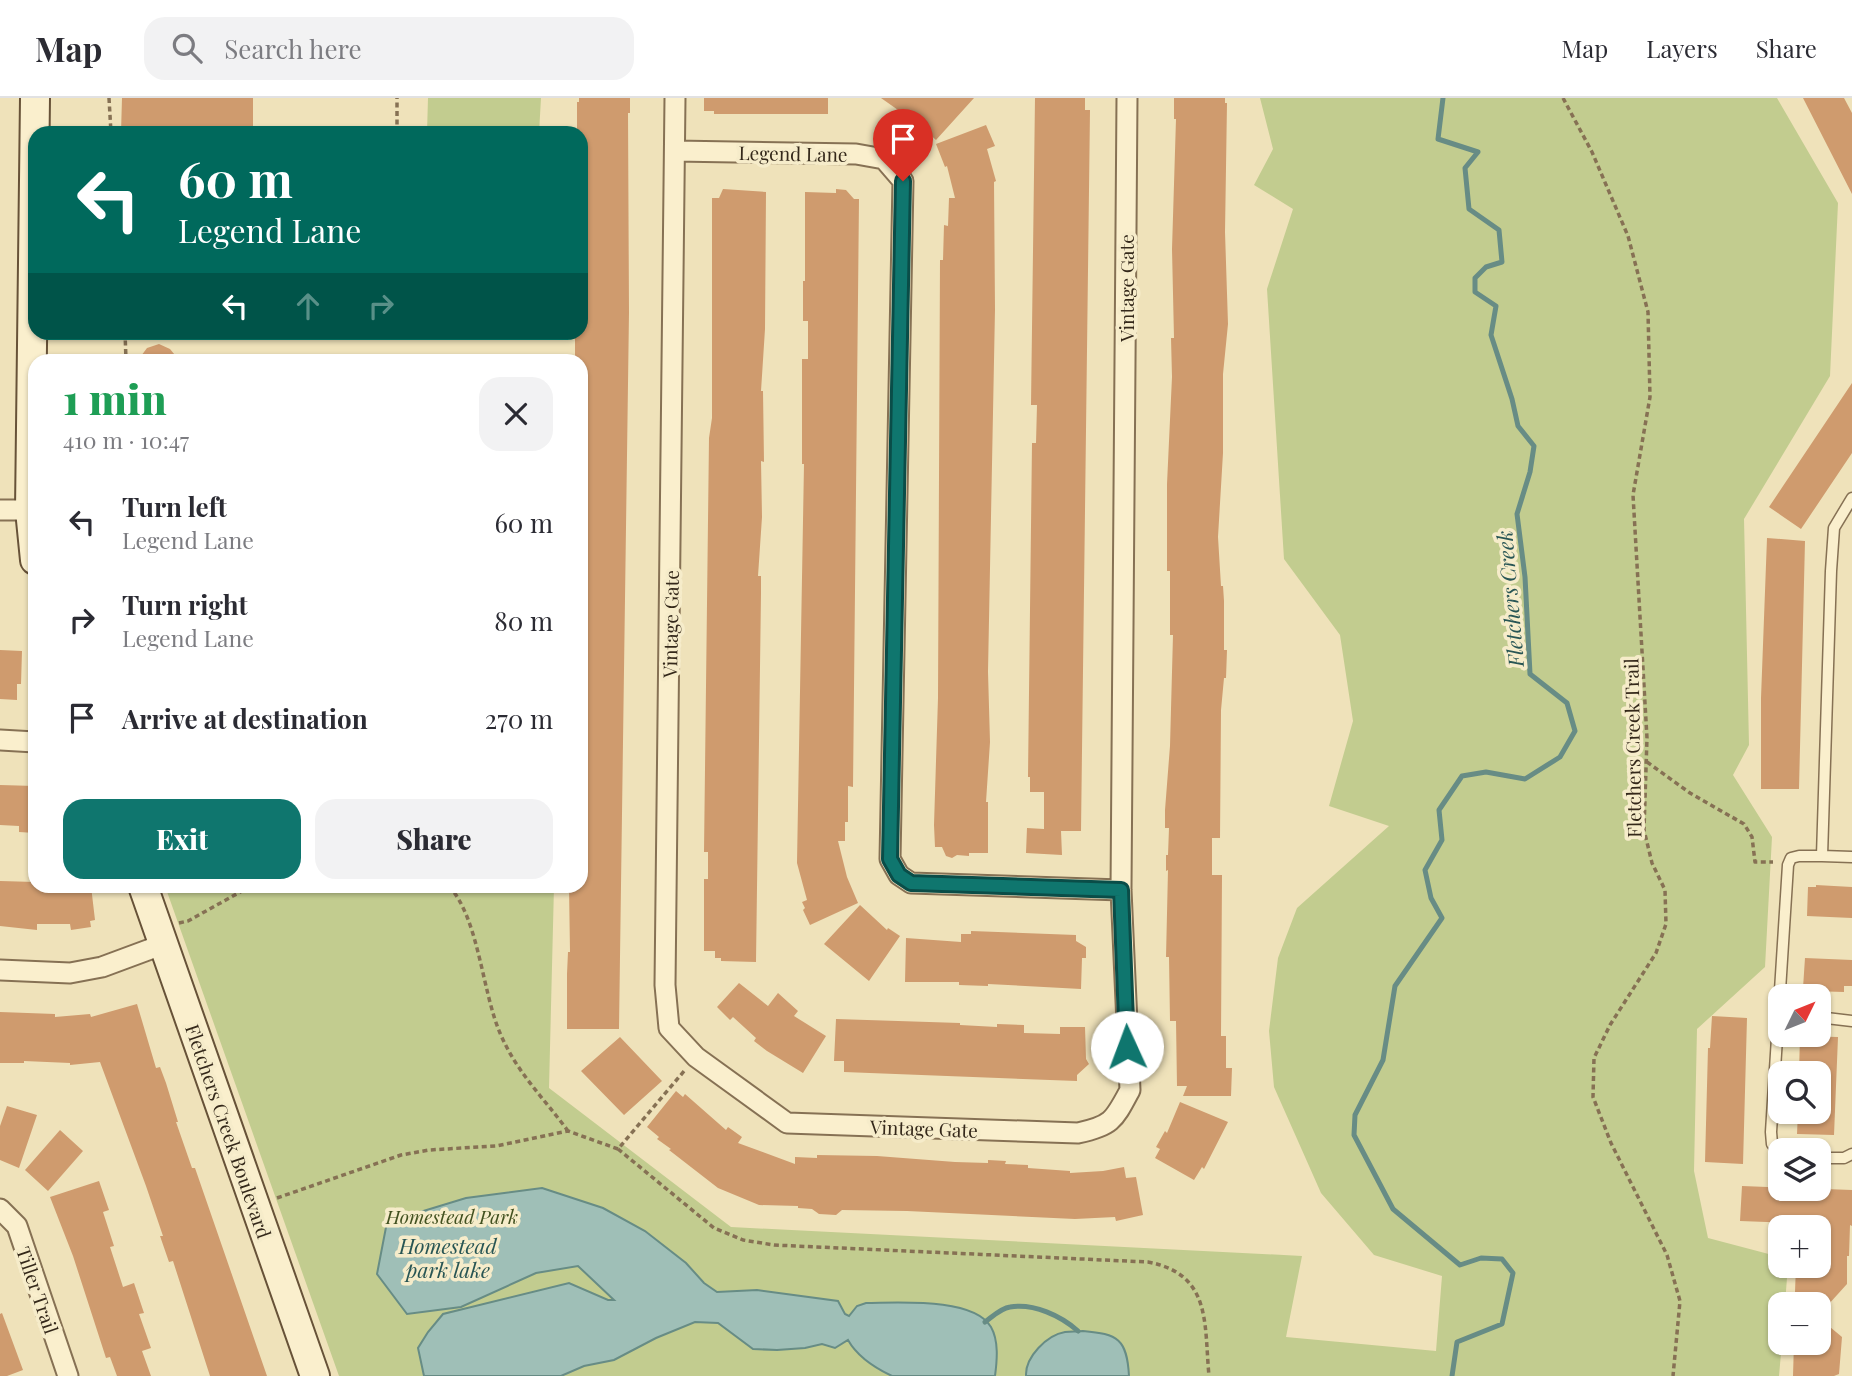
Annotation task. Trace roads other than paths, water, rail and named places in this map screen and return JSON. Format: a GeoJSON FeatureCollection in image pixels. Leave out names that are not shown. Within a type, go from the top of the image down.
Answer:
{"type":"FeatureCollection","features":[{"type":"Feature","properties":{"kind":"street"},"geometry":{"type":"LineString","coordinates":[[35,98],[35,126]]}},
{"type":"Feature","properties":{"kind":"street","name":"Vintage Gate"},"geometry":{"type":"LineString","coordinates":[[675,98],[665,985],[669,1028],[696,1057],[787,1124],[1078,1133],[1103,1128],[1118,1114],[1130,1090],[1121,890],[1127,98]]}},
{"type":"Feature","properties":{"kind":"street","name":"Legend Lane"},"geometry":{"type":"LineString","coordinates":[[675,151],[856,154],[884,159],[903,181],[890,859],[899,875],[911,883],[1121,890]]}},
{"type":"Feature","properties":{"kind":"street"},"geometry":{"type":"LineString","coordinates":[[0,510],[28,510]]}},
{"type":"Feature","properties":{"kind":"street"},"geometry":{"type":"LineString","coordinates":[[0,740],[28,741]]}},
{"type":"Feature","properties":{"kind":"street","name":"Fletchers Creek Boulevard"},"geometry":{"type":"LineString","coordinates":[[147,893],[169,934],[255,1205],[315,1376]]}},
{"type":"Feature","properties":{"kind":"street"},"geometry":{"type":"LineString","coordinates":[[0,970],[70,973],[102,967],[169,934]]}},
{"type":"Feature","properties":{"kind":"street","name":"Tiller Trail"},"geometry":{"type":"LineString","coordinates":[[0,1209],[17,1226],[68,1376]]}},
{"type":"Feature","properties":{"kind":"lane"},"geometry":{"type":"LineString","coordinates":[[1822,856],[1834,528],[1852,498]]}},
{"type":"Feature","properties":{"kind":"lane"},"geometry":{"type":"LineString","coordinates":[[1781,984],[1788,865],[1791,858],[1852,857]]}},
{"type":"Feature","properties":{"kind":"lane"},"geometry":{"type":"LineString","coordinates":[[1831,1019],[1852,1021]]}},
{"type":"Feature","properties":{"kind":"lane"},"geometry":{"type":"LineString","coordinates":[[1772,1138],[1777,1047]]}},
{"type":"Feature","properties":{"kind":"lane"},"geometry":{"type":"LineString","coordinates":[[1831,1158],[1844,1158],[1852,1154]]}},
{"type":"Feature","properties":{"kind":"water","name":"Homestead park lake"},"geometry":{"type":"Polygon","coordinates":[[[542,1188],[603,1208],[645,1231],[717,1292],[757,1290],[838,1301],[849,1316],[857,1306],[866,1303],[933,1304],[968,1311],[982,1317],[994,1333],[997,1351],[995,1376],[892,1376],[867,1361],[848,1340],[835,1348],[822,1344],[805,1348],[753,1349],[718,1323],[695,1322],[614,1360],[584,1366],[561,1376],[424,1376],[418,1348],[443,1314],[569,1283],[608,1300],[614,1300],[578,1266],[536,1273],[461,1307],[407,1314],[377,1274],[387,1222],[466,1198],[542,1188]]]}},
{"type":"Feature","properties":{"kind":"water"},"geometry":{"type":"Polygon","coordinates":[[[1083,1331],[1105,1334],[1118,1341],[1126,1354],[1129,1376],[1026,1376],[1029,1362],[1044,1342],[1058,1334],[1083,1331]]]}},
{"type":"Feature","properties":{"kind":"waterway","name":"Fletchers Creek"},"geometry":{"type":"LineString","coordinates":[[1443,98],[1438,139],[1478,152],[1465,168],[1469,209],[1499,230],[1502,262],[1486,267],[1475,278],[1475,292],[1496,306],[1491,335],[1518,426],[1534,446],[1530,472],[1517,514],[1525,577],[1530,674],[1567,703],[1575,731],[1560,757],[1525,779],[1486,772],[1462,776],[1439,810],[1442,840],[1425,870],[1431,898],[1442,918],[1395,986],[1383,1060],[1355,1115],[1354,1135],[1393,1209],[1460,1265],[1481,1258],[1502,1259],[1513,1273],[1502,1324],[1457,1342],[1452,1376]]}},
{"type":"Feature","properties":{"kind":"waterway"},"geometry":{"type":"LineString","coordinates":[[985,1322],[1000,1311],[1019,1306],[1038,1309],[1055,1316],[1078,1331]]}},
{"type":"Feature","properties":{"kind":"park label","name":"Homestead Park"},"geometry":{"type":"Point","coordinates":[452,1216]}}]}
